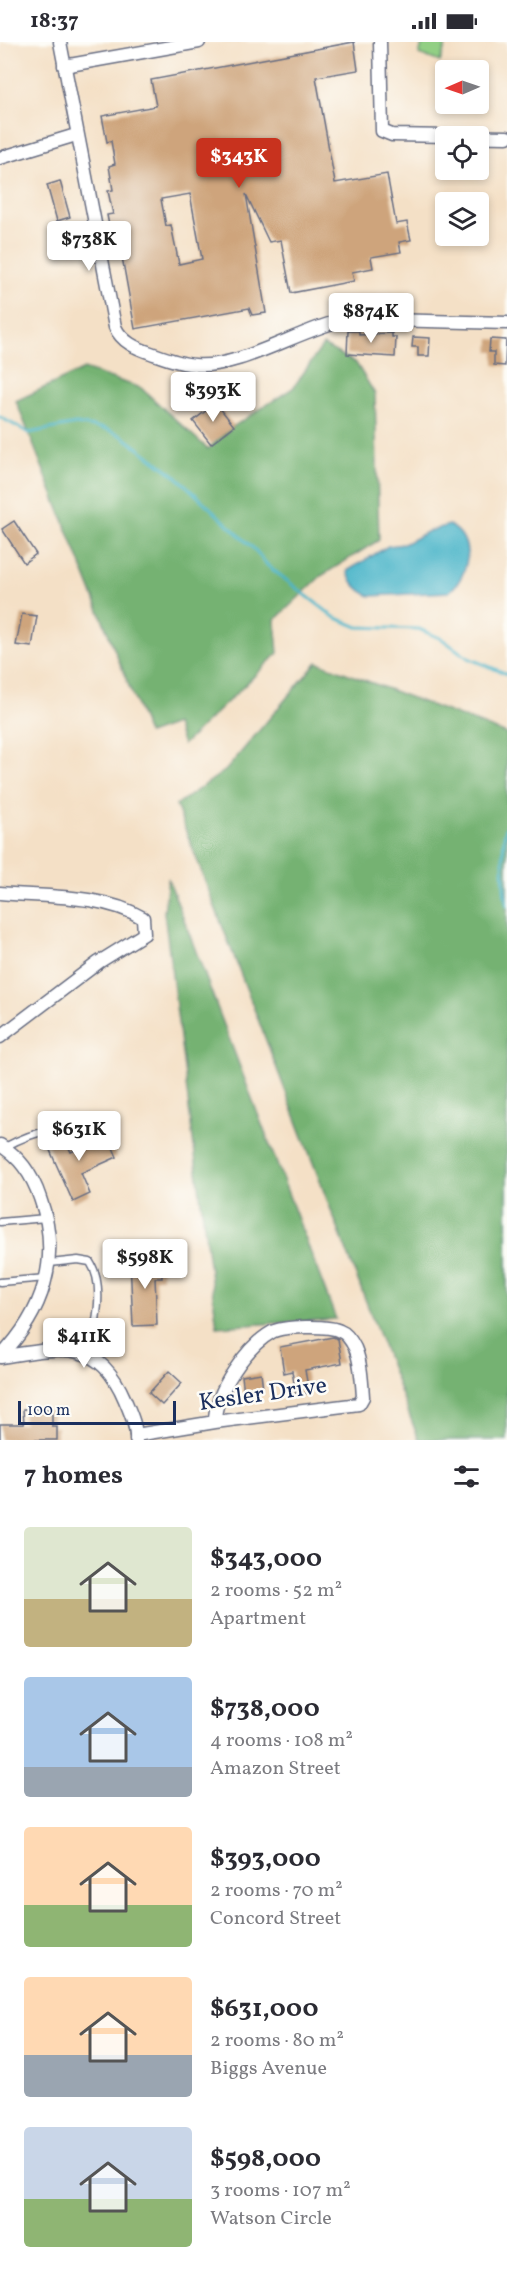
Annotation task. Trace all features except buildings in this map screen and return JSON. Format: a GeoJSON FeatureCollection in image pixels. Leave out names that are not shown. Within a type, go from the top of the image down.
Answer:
{"type":"FeatureCollection","features":[{"type":"Feature","properties":{"kind":"street"},"geometry":{"type":"LineString","coordinates":[[60,42],[76,135],[115,327],[124,341],[186,364],[206,366],[260,352],[333,322],[348,319],[507,323]]}},
{"type":"Feature","properties":{"kind":"street"},"geometry":{"type":"LineString","coordinates":[[64,66],[199,42]]}},
{"type":"Feature","properties":{"kind":"street"},"geometry":{"type":"LineString","coordinates":[[380,42],[379,119],[382,131],[392,135],[507,137]]}},
{"type":"Feature","properties":{"kind":"street"},"geometry":{"type":"LineString","coordinates":[[0,158],[76,135]]}},
{"type":"Feature","properties":{"kind":"street"},"geometry":{"type":"LineString","coordinates":[[0,893],[104,903],[129,910],[143,918],[144,934],[99,962],[0,1037]]}},
{"type":"Feature","properties":{"kind":"street"},"geometry":{"type":"LineString","coordinates":[[0,1357],[18,1339],[34,1312],[47,1278],[50,1263],[50,1238],[35,1184],[20,1160],[2,1146]]}},
{"type":"Feature","properties":{"kind":"street","name":"Kesler Drive"},"geometry":{"type":"LineString","coordinates":[[136,1438],[215,1422],[359,1404],[363,1397],[362,1383],[355,1349],[340,1331],[329,1328],[288,1328],[274,1331],[249,1353],[228,1380],[214,1410],[215,1422]]}},
{"type":"Feature","properties":{"kind":"street"},"geometry":{"type":"LineString","coordinates":[[0,1357],[53,1351],[86,1353],[100,1361],[112,1373],[131,1414],[136,1438]]}},
{"type":"Feature","properties":{"kind":"lane"},"geometry":{"type":"LineString","coordinates":[[2,1146],[29,1134],[62,1128],[93,1135]]}},
{"type":"Feature","properties":{"kind":"lane"},"geometry":{"type":"LineString","coordinates":[[0,1222],[46,1218]]}},
{"type":"Feature","properties":{"kind":"lane"},"geometry":{"type":"LineString","coordinates":[[50,1263],[78,1260],[90,1262],[96,1270],[95,1323],[86,1353]]}},
{"type":"Feature","properties":{"kind":"lane"},"geometry":{"type":"LineString","coordinates":[[0,1282],[47,1278]]}},
{"type":"Feature","properties":{"kind":"green space"},"geometry":{"type":"Polygon","coordinates":[[[423,42],[447,42],[441,60],[419,54],[423,42]]]}},
{"type":"Feature","properties":{"kind":"green space"},"geometry":{"type":"Polygon","coordinates":[[[323,345],[356,363],[375,394],[379,540],[321,576],[275,620],[278,653],[183,745],[176,724],[148,734],[16,401],[84,369],[141,388],[208,449],[234,426],[293,388],[323,345]]]}},
{"type":"Feature","properties":{"kind":"green space"},"geometry":{"type":"Polygon","coordinates":[[[317,662],[507,734],[507,1440],[419,1440],[176,805],[226,770],[317,662]]]}},
{"type":"Feature","properties":{"kind":"green space"},"geometry":{"type":"Polygon","coordinates":[[[168,878],[336,1319],[217,1327],[164,912],[168,878]]]}},
{"type":"Feature","properties":{"kind":"water"},"geometry":{"type":"Polygon","coordinates":[[[449,525],[458,531],[463,539],[467,557],[462,576],[449,592],[370,596],[353,583],[347,571],[388,546],[404,544],[429,531],[449,525]]]}},
{"type":"Feature","properties":{"kind":"waterway"},"geometry":{"type":"LineString","coordinates":[[0,417],[29,433],[76,424],[106,429],[122,436],[177,477],[255,550],[268,566],[334,617],[358,627],[419,629],[442,639],[468,658],[507,674]]}},
{"type":"Feature","properties":{"kind":"waterway"},"geometry":{"type":"LineString","coordinates":[[507,826],[503,865],[507,906]]}}]}
